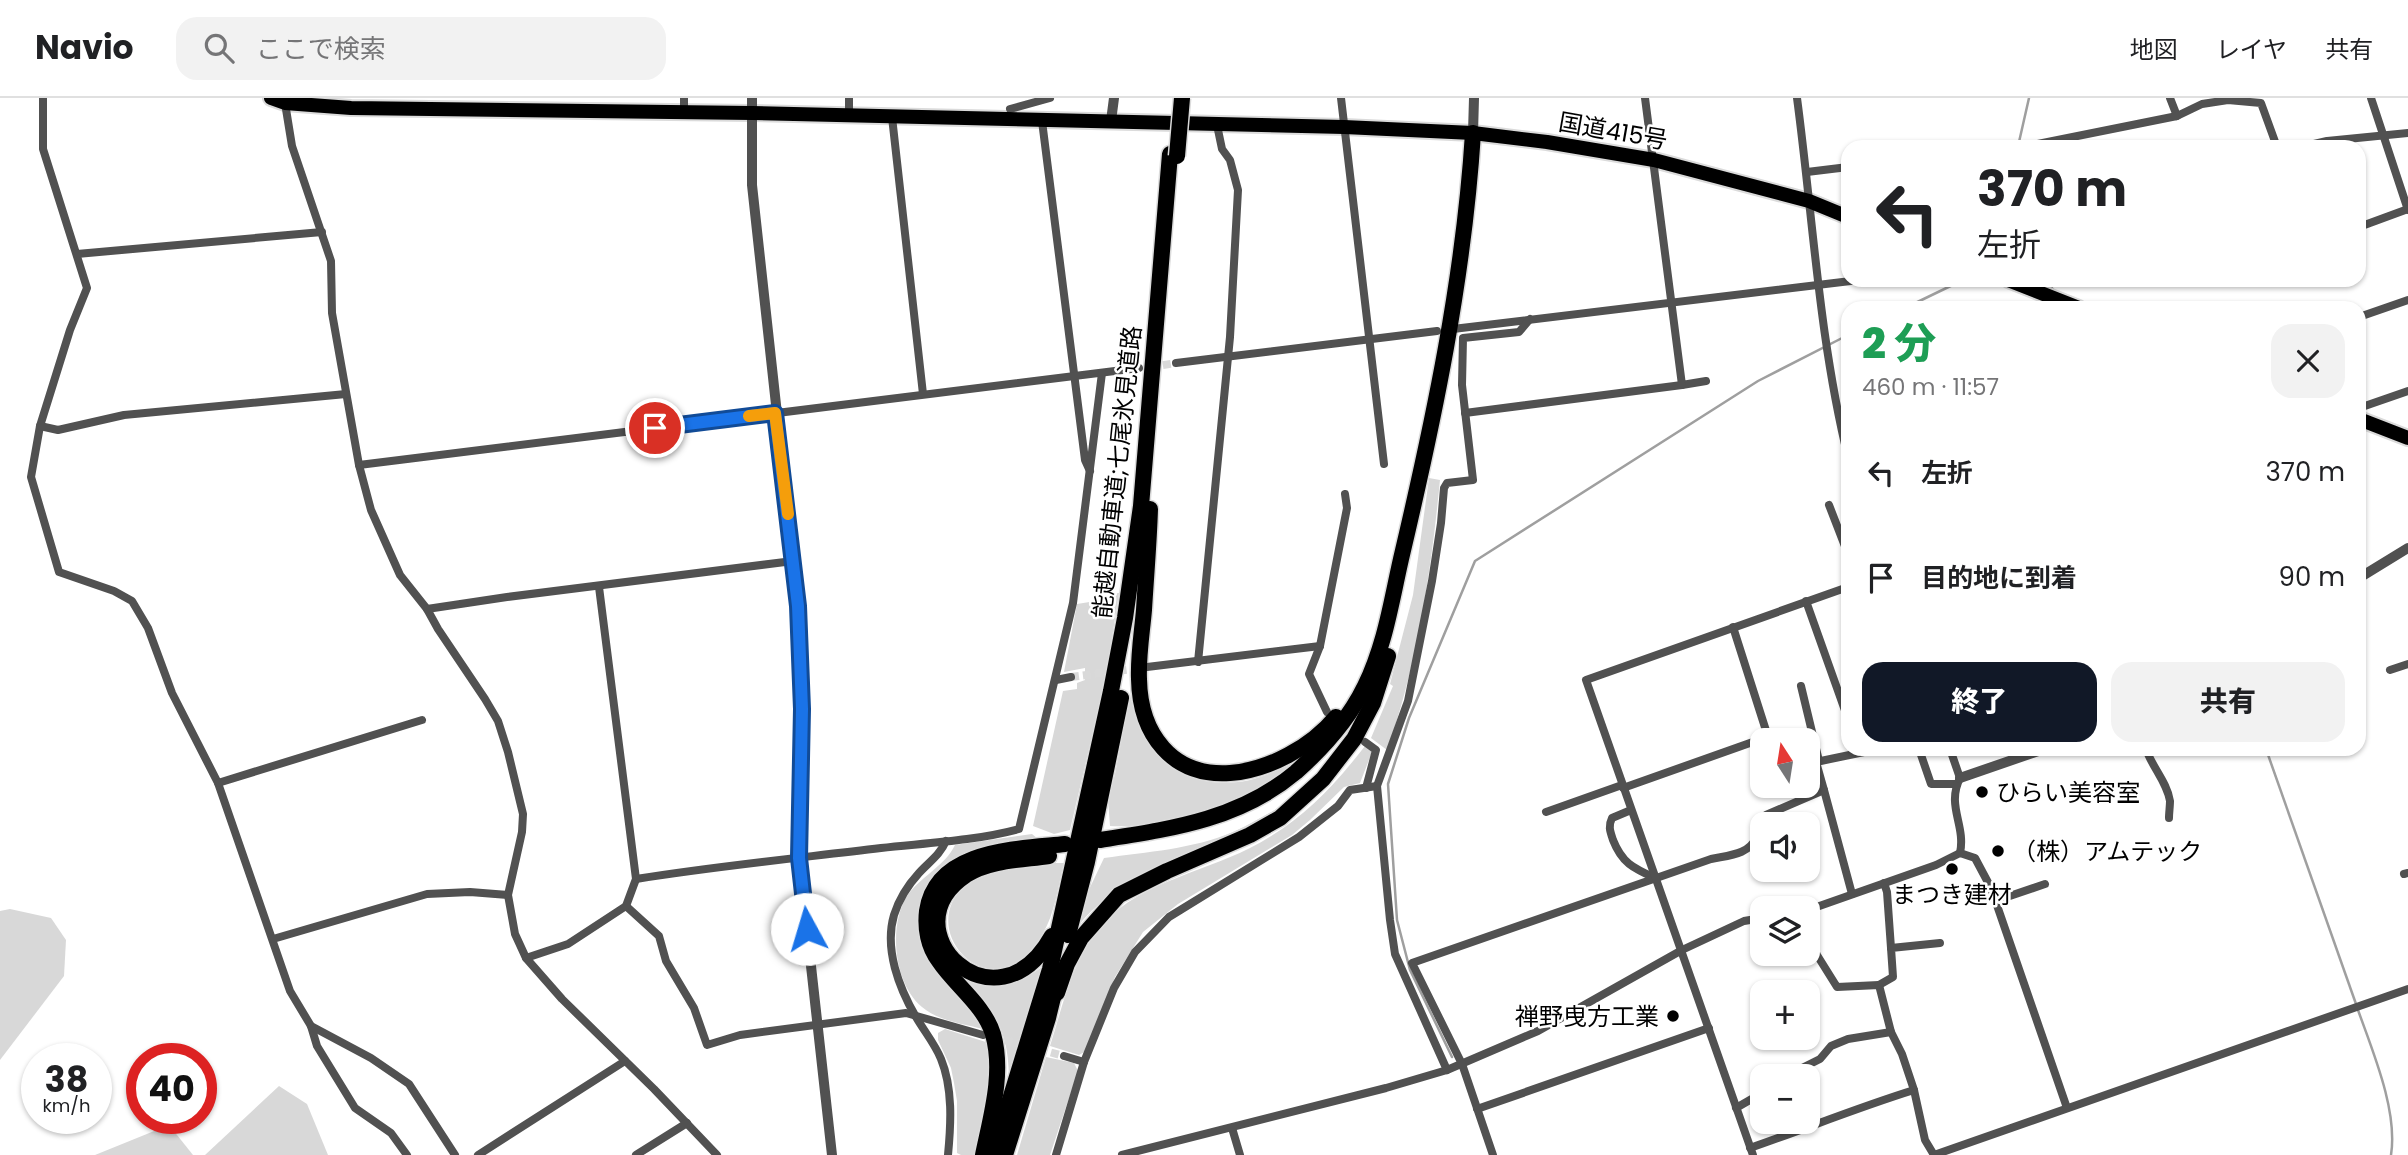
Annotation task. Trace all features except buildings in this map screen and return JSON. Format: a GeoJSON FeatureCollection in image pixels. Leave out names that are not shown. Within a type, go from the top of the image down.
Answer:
{"type":"FeatureCollection","features":[{"type":"Feature","properties":{"kind":"highway","name":"能越自動車道;七尾氷見道路"},"geometry":{"type":"LineString","coordinates":[[1082,847],[1125,675],[1150,506],[1173,155],[1174,98]]}},
{"type":"Feature","properties":{"kind":"highway","name":"能越自動車道;七尾氷見道路"},"geometry":{"type":"LineString","coordinates":[[1082,847],[1136,549],[1173,155],[1182,98]]}},
{"type":"Feature","properties":{"kind":"highway","name":"国道415号"},"geometry":{"type":"LineString","coordinates":[[278,100],[752,106],[849,116],[1011,115],[1042,121],[1345,127],[1473,133],[1654,160],[1809,201],[1841,214]]}},
{"type":"Feature","properties":{"kind":"highway"},"geometry":{"type":"LineString","coordinates":[[1005,1155],[1048,1018],[1067,964],[1081,937],[1119,895],[1177,866],[1251,835],[1280,818],[1323,779],[1354,739],[1373,703],[1400,561],[1417,497],[1456,287],[1467,215],[1473,133]]}},
{"type":"Feature","properties":{"kind":"highway"},"geometry":{"type":"LineString","coordinates":[[2026,287],[2061,301]]}},
{"type":"Feature","properties":{"kind":"highway"},"geometry":{"type":"LineString","coordinates":[[2366,422],[2408,438]]}},
{"type":"Feature","properties":{"kind":"highway"},"geometry":{"type":"LineString","coordinates":[[1150,506],[1139,692],[1149,727],[1157,741],[1183,766],[1217,774],[1240,772],[1269,764],[1307,744],[1332,721],[1383,657]]}},
{"type":"Feature","properties":{"kind":"highway"},"geometry":{"type":"LineString","coordinates":[[1062,913],[1045,949],[1033,962],[1012,974],[985,978],[961,969],[948,956],[939,936],[938,918],[943,901],[950,889],[966,876],[995,864],[1177,829],[1219,817],[1274,789],[1324,745],[1347,716],[1383,657]]}},
{"type":"Feature","properties":{"kind":"highway"},"geometry":{"type":"LineString","coordinates":[[993,1155],[1050,969],[1062,913],[1082,847]]}},
{"type":"Feature","properties":{"kind":"highway"},"geometry":{"type":"LineString","coordinates":[[1048,1018],[1082,847]]}},
{"type":"Feature","properties":{"kind":"highway"},"geometry":{"type":"LineString","coordinates":[[983,1155],[996,1083],[997,1055],[992,1031],[979,1009],[937,960],[930,946],[926,922],[929,901],[937,885],[950,872],[985,854],[1082,847]]}},
{"type":"Feature","properties":{"kind":"street"},"geometry":{"type":"LineString","coordinates":[[43,98],[43,149],[87,288],[70,330],[40,426],[31,477],[59,572],[114,591],[132,601],[148,628],[172,693],[218,783],[290,991],[311,1026],[317,1046],[355,1108],[391,1133],[407,1155]]}},
{"type":"Feature","properties":{"kind":"street"},"geometry":{"type":"LineString","coordinates":[[849,98],[849,116]]}},
{"type":"Feature","properties":{"kind":"street"},"geometry":{"type":"LineString","coordinates":[[1009,98],[1011,115],[1050,98]]}},
{"type":"Feature","properties":{"kind":"street"},"geometry":{"type":"LineString","coordinates":[[1111,121],[1114,98]]}},
{"type":"Feature","properties":{"kind":"street"},"geometry":{"type":"LineString","coordinates":[[1341,98],[1384,464]]}},
{"type":"Feature","properties":{"kind":"street"},"geometry":{"type":"LineString","coordinates":[[1473,133],[1474,98]]}},
{"type":"Feature","properties":{"kind":"street"},"geometry":{"type":"LineString","coordinates":[[1645,98],[1682,385]]}},
{"type":"Feature","properties":{"kind":"street"},"geometry":{"type":"LineString","coordinates":[[1797,98],[1818,286],[1841,428]]}},
{"type":"Feature","properties":{"kind":"street"},"geometry":{"type":"LineString","coordinates":[[2170,98],[2177,116]]}},
{"type":"Feature","properties":{"kind":"street"},"geometry":{"type":"LineString","coordinates":[[2366,225],[2408,210],[2371,98]]}},
{"type":"Feature","properties":{"kind":"street"},"geometry":{"type":"LineString","coordinates":[[278,100],[331,261],[332,313],[346,394],[359,465],[381,535],[400,575],[427,609],[498,721],[508,751],[523,814],[522,832],[508,895],[511,919],[526,958],[562,999],[717,1155]]}},
{"type":"Feature","properties":{"kind":"street"},"geometry":{"type":"LineString","coordinates":[[2058,140],[2177,116],[2202,104],[2228,100],[2261,103],[2274,140]]}},
{"type":"Feature","properties":{"kind":"street"},"geometry":{"type":"LineString","coordinates":[[752,106],[752,185],[798,606],[802,709],[799,858],[832,1155]]}},
{"type":"Feature","properties":{"kind":"street"},"geometry":{"type":"LineString","coordinates":[[892,117],[923,394]]}},
{"type":"Feature","properties":{"kind":"street"},"geometry":{"type":"LineString","coordinates":[[1042,121],[1073,377],[1085,460],[1090,471]]}},
{"type":"Feature","properties":{"kind":"street"},"geometry":{"type":"LineString","coordinates":[[1198,662],[1230,337],[1238,190],[1230,160],[1222,149],[1217,125]]}},
{"type":"Feature","properties":{"kind":"street"},"geometry":{"type":"LineString","coordinates":[[2341,140],[2408,133]]}},
{"type":"Feature","properties":{"kind":"street"},"geometry":{"type":"LineString","coordinates":[[1807,172],[1841,168]]}},
{"type":"Feature","properties":{"kind":"street"},"geometry":{"type":"LineString","coordinates":[[77,254],[322,232]]}},
{"type":"Feature","properties":{"kind":"street"},"geometry":{"type":"LineString","coordinates":[[1453,329],[1841,283]]}},
{"type":"Feature","properties":{"kind":"street"},"geometry":{"type":"LineString","coordinates":[[2366,315],[2408,300]]}},
{"type":"Feature","properties":{"kind":"street"},"geometry":{"type":"LineString","coordinates":[[1447,1070],[1395,954],[1377,786],[1408,701],[1432,581],[1444,488],[1447,483],[1473,480],[1462,385],[1463,338],[1519,332],[1530,319]]}},
{"type":"Feature","properties":{"kind":"street"},"geometry":{"type":"LineString","coordinates":[[1176,363],[1437,331]]}},
{"type":"Feature","properties":{"kind":"street"},"geometry":{"type":"LineString","coordinates":[[359,465],[1139,368]]}},
{"type":"Feature","properties":{"kind":"street"},"geometry":{"type":"LineString","coordinates":[[636,879],[732,864],[946,841],[1018,829],[1073,603],[1102,373]]}},
{"type":"Feature","properties":{"kind":"street"},"geometry":{"type":"LineString","coordinates":[[1465,413],[1706,382]]}},
{"type":"Feature","properties":{"kind":"street"},"geometry":{"type":"LineString","coordinates":[[2366,406],[2408,391]]}},
{"type":"Feature","properties":{"kind":"street"},"geometry":{"type":"LineString","coordinates":[[40,426],[58,430],[124,415],[346,394]]}},
{"type":"Feature","properties":{"kind":"street"},"geometry":{"type":"LineString","coordinates":[[1327,712],[1309,674],[1320,646],[1347,508],[1345,494]]}},
{"type":"Feature","properties":{"kind":"street"},"geometry":{"type":"LineString","coordinates":[[1829,505],[1841,536]]}},
{"type":"Feature","properties":{"kind":"street"},"geometry":{"type":"LineString","coordinates":[[2366,574],[2408,548]]}},
{"type":"Feature","properties":{"kind":"street"},"geometry":{"type":"LineString","coordinates":[[427,609],[793,561]]}},
{"type":"Feature","properties":{"kind":"street"},"geometry":{"type":"LineString","coordinates":[[526,958],[568,944],[626,906],[636,879],[599,587]]}},
{"type":"Feature","properties":{"kind":"street"},"geometry":{"type":"LineString","coordinates":[[1841,589],[1586,680],[1751,1152],[1868,1104],[1914,1090]]}},
{"type":"Feature","properties":{"kind":"street"},"geometry":{"type":"LineString","coordinates":[[1806,601],[1841,699]]}},
{"type":"Feature","properties":{"kind":"street"},"geometry":{"type":"LineString","coordinates":[[1733,627],[1764,728]]}},
{"type":"Feature","properties":{"kind":"street"},"geometry":{"type":"LineString","coordinates":[[1147,667],[1320,646]]}},
{"type":"Feature","properties":{"kind":"street"},"geometry":{"type":"LineString","coordinates":[[2390,670],[2408,664]]}},
{"type":"Feature","properties":{"kind":"street"},"geometry":{"type":"LineString","coordinates":[[1056,680],[1071,677]]}},
{"type":"Feature","properties":{"kind":"street"},"geometry":{"type":"LineString","coordinates":[[1801,687],[1808,728]]}},
{"type":"Feature","properties":{"kind":"street"},"geometry":{"type":"LineString","coordinates":[[218,783],[422,720]]}},
{"type":"Feature","properties":{"kind":"street"},"geometry":{"type":"LineString","coordinates":[[1365,742],[1376,750],[1366,788]]}},
{"type":"Feature","properties":{"kind":"street"},"geometry":{"type":"LineString","coordinates":[[1546,812],[1750,743]]}},
{"type":"Feature","properties":{"kind":"street"},"geometry":{"type":"LineString","coordinates":[[1820,760],[1842,756]]}},
{"type":"Feature","properties":{"kind":"street"},"geometry":{"type":"LineString","coordinates":[[1921,756],[1931,784],[1959,780],[2025,756]]}},
{"type":"Feature","properties":{"kind":"street"},"geometry":{"type":"LineString","coordinates":[[1952,756],[1959,780],[1953,791],[1962,843],[1960,853]]}},
{"type":"Feature","properties":{"kind":"street"},"geometry":{"type":"LineString","coordinates":[[2150,756],[2170,801],[2169,818]]}},
{"type":"Feature","properties":{"kind":"street"},"geometry":{"type":"LineString","coordinates":[[1820,778],[1852,894]]}},
{"type":"Feature","properties":{"kind":"street"},"geometry":{"type":"LineString","coordinates":[[1056,1155],[1084,1062],[1114,988],[1135,952],[1169,917],[1299,837],[1338,806],[1350,790],[1377,786]]}},
{"type":"Feature","properties":{"kind":"street"},"geometry":{"type":"LineString","coordinates":[[1493,1155],[1462,1064],[1412,963],[1655,878],[1746,851],[1759,835],[1760,822],[1766,815],[1824,790]]}},
{"type":"Feature","properties":{"kind":"street"},"geometry":{"type":"LineString","coordinates":[[1631,810],[1612,818],[1610,831],[1626,862],[1655,878]]}},
{"type":"Feature","properties":{"kind":"street"},"geometry":{"type":"LineString","coordinates":[[946,841],[941,852],[908,886],[894,915],[891,949],[895,967],[916,1017],[942,1060],[949,1098],[948,1155]]}},
{"type":"Feature","properties":{"kind":"street"},"geometry":{"type":"LineString","coordinates":[[1820,906],[1936,865],[1960,853],[1975,858],[1995,901],[2067,1108]]}},
{"type":"Feature","properties":{"kind":"street"},"geometry":{"type":"LineString","coordinates":[[1820,961],[1837,987],[1879,985],[1892,977],[1887,892],[1884,883]]}},
{"type":"Feature","properties":{"kind":"street"},"geometry":{"type":"LineString","coordinates":[[1995,901],[2045,884]]}},
{"type":"Feature","properties":{"kind":"street"},"geometry":{"type":"LineString","coordinates":[[273,939],[427,894],[470,892],[508,895]]}},
{"type":"Feature","properties":{"kind":"street"},"geometry":{"type":"LineString","coordinates":[[626,906],[659,936],[666,961],[694,1008],[707,1045],[740,1035],[906,1013],[984,1035]]}},
{"type":"Feature","properties":{"kind":"street"},"geometry":{"type":"LineString","coordinates":[[1122,1155],[1447,1070],[1548,1025],[1682,950],[1750,920]]}},
{"type":"Feature","properties":{"kind":"street"},"geometry":{"type":"LineString","coordinates":[[1891,948],[1940,943]]}},
{"type":"Feature","properties":{"kind":"street"},"geometry":{"type":"LineString","coordinates":[[1879,985],[1891,1032],[1902,1054],[1914,1090],[1925,1140],[1934,1155],[2408,989]]}},
{"type":"Feature","properties":{"kind":"street"},"geometry":{"type":"LineString","coordinates":[[311,1026],[370,1058],[410,1084],[454,1155]]}},
{"type":"Feature","properties":{"kind":"street"},"geometry":{"type":"LineString","coordinates":[[1477,1109],[1709,1028]]}},
{"type":"Feature","properties":{"kind":"street"},"geometry":{"type":"LineString","coordinates":[[1810,1064],[1820,1059],[1831,1045],[1848,1039],[1891,1032]]}},
{"type":"Feature","properties":{"kind":"street"},"geometry":{"type":"LineString","coordinates":[[1064,1056],[1084,1062]]}},
{"type":"Feature","properties":{"kind":"street"},"geometry":{"type":"LineString","coordinates":[[478,1155],[625,1061]]}},
{"type":"Feature","properties":{"kind":"street"},"geometry":{"type":"LineString","coordinates":[[1736,1108],[1750,1100]]}},
{"type":"Feature","properties":{"kind":"street"},"geometry":{"type":"LineString","coordinates":[[636,1155],[687,1124]]}},
{"type":"Feature","properties":{"kind":"street"},"geometry":{"type":"LineString","coordinates":[[1232,1128],[1240,1155]]}},
{"type":"Feature","properties":{"kind":"shaded area"},"geometry":{"type":"Polygon","coordinates":[[[1429,478],[1440,480],[1427,582],[1407,684],[1387,750],[1371,738],[1393,686],[1390,684],[1413,595],[1429,478]]]}},
{"type":"Feature","properties":{"kind":"shaded area"},"geometry":{"type":"Polygon","coordinates":[[[1119,593],[1106,676],[1070,830],[1054,834],[1033,826],[1063,691],[1077,689],[1077,683],[1085,680],[1085,668],[1064,672],[1077,604],[1102,600],[1104,594],[1119,593]]]}},
{"type":"Feature","properties":{"kind":"shaded area"},"geometry":{"type":"Polygon","coordinates":[[[1130,694],[1135,714],[1153,748],[1180,772],[1197,779],[1238,782],[1266,775],[1294,763],[1258,789],[1205,813],[1148,825],[1110,826],[1108,799],[1130,694]]]}},
{"type":"Feature","properties":{"kind":"shaded area"},"geometry":{"type":"Polygon","coordinates":[[[1365,746],[1372,752],[1360,783],[1344,787],[1292,835],[1178,904],[1143,932],[1115,977],[1086,1051],[1079,1055],[1050,1046],[1080,958],[1096,932],[1111,916],[1147,891],[1230,857],[1268,838],[1313,804],[1365,746]]]}},
{"type":"Feature","properties":{"kind":"shaded area"},"geometry":{"type":"Polygon","coordinates":[[[1300,795],[1234,835],[1122,887],[1078,926],[1084,900],[1104,858],[1170,849],[1218,838],[1300,795]]]}},
{"type":"Feature","properties":{"kind":"shaded area"},"geometry":{"type":"Polygon","coordinates":[[[1032,834],[1038,839],[926,891],[971,1010],[983,1029],[928,1012],[905,984],[897,954],[897,923],[907,896],[945,859],[955,845],[1032,834]]]}},
{"type":"Feature","properties":{"kind":"shaded area"},"geometry":{"type":"Polygon","coordinates":[[[1064,863],[1056,900],[1042,935],[1023,958],[1002,968],[983,967],[966,958],[954,942],[948,923],[952,903],[966,885],[994,871],[1064,863]]]}},
{"type":"Feature","properties":{"kind":"shaded area"},"geometry":{"type":"Polygon","coordinates":[[[10,909],[51,918],[66,940],[64,976],[0,1060],[0,911],[10,909]]]}},
{"type":"Feature","properties":{"kind":"shaded area"},"geometry":{"type":"Polygon","coordinates":[[[1042,967],[1009,1078],[1002,1032],[981,998],[958,974],[981,984],[1001,986],[1021,980],[1042,967]]]}},
{"type":"Feature","properties":{"kind":"shaded area"},"geometry":{"type":"Polygon","coordinates":[[[945,1029],[989,1043],[993,1059],[979,1155],[957,1153],[957,1101],[954,1083],[951,1068],[938,1040],[938,1033],[945,1029]]]}},
{"type":"Feature","properties":{"kind":"shaded area"},"geometry":{"type":"Polygon","coordinates":[[[1046,1057],[1074,1063],[1078,1071],[1050,1155],[1017,1155],[1046,1057]]]}},
{"type":"Feature","properties":{"kind":"shaded area"},"geometry":{"type":"Polygon","coordinates":[[[279,1086],[307,1104],[328,1155],[205,1155],[279,1086]]]}},
{"type":"Feature","properties":{"kind":"shaded area"},"geometry":{"type":"Polygon","coordinates":[[[147,1134],[176,1134],[193,1155],[95,1155],[147,1134]]]}},
{"type":"Feature","properties":{"kind":"waterway"},"geometry":{"type":"LineString","coordinates":[[2019,140],[2029,98]]}},
{"type":"Feature","properties":{"kind":"waterway"},"geometry":{"type":"LineString","coordinates":[[1920,301],[1948,287]]}},
{"type":"Feature","properties":{"kind":"waterway"},"geometry":{"type":"LineString","coordinates":[[2052,287],[2054,292]]}},
{"type":"Feature","properties":{"kind":"waterway"},"geometry":{"type":"LineString","coordinates":[[1452,1057],[1410,970],[1397,920],[1388,784],[1409,718],[1475,561],[1758,381],[1841,339]]}},
{"type":"Feature","properties":{"kind":"waterway"},"geometry":{"type":"LineString","coordinates":[[2268,756],[2356,1004]]}},
{"type":"Feature","properties":{"kind":"waterway"},"geometry":{"type":"LineString","coordinates":[[2358,1010],[2388,1101],[2391,1155]]}},
{"type":"Feature","properties":{"kind":"tunnel"},"geometry":{"type":"LineString","coordinates":[[1151,367],[1176,363]]}},
{"type":"Feature","properties":{"kind":"tunnel"},"geometry":{"type":"LineString","coordinates":[[1071,677],[1141,668]]}},
{"type":"Feature","properties":{"kind":"tunnel"},"geometry":{"type":"LineString","coordinates":[[993,1037],[1064,1056]]}},
{"type":"Feature","properties":{"kind":"slow traffic"},"geometry":{"type":"LineString","coordinates":[[749,416],[775,413],[788,514]]}},
{"type":"Feature","properties":{"kind":"place","name":"ひらい美容室"},"geometry":{"type":"Point","coordinates":[1982,792]}},
{"type":"Feature","properties":{"kind":"place","name":"（株）アムテック"},"geometry":{"type":"Point","coordinates":[1998,851]}},
{"type":"Feature","properties":{"kind":"place","name":"まつき建材"},"geometry":{"type":"Point","coordinates":[1952,869]}},
{"type":"Feature","properties":{"kind":"place","name":"禅野曳方工業"},"geometry":{"type":"Point","coordinates":[1673,1016]}},
{"type":"Feature","properties":{"kind":"route"},"geometry":{"type":"LineString","coordinates":[[655,428],[775,413],[798,606],[802,709],[799,858],[807,929]]}}]}
